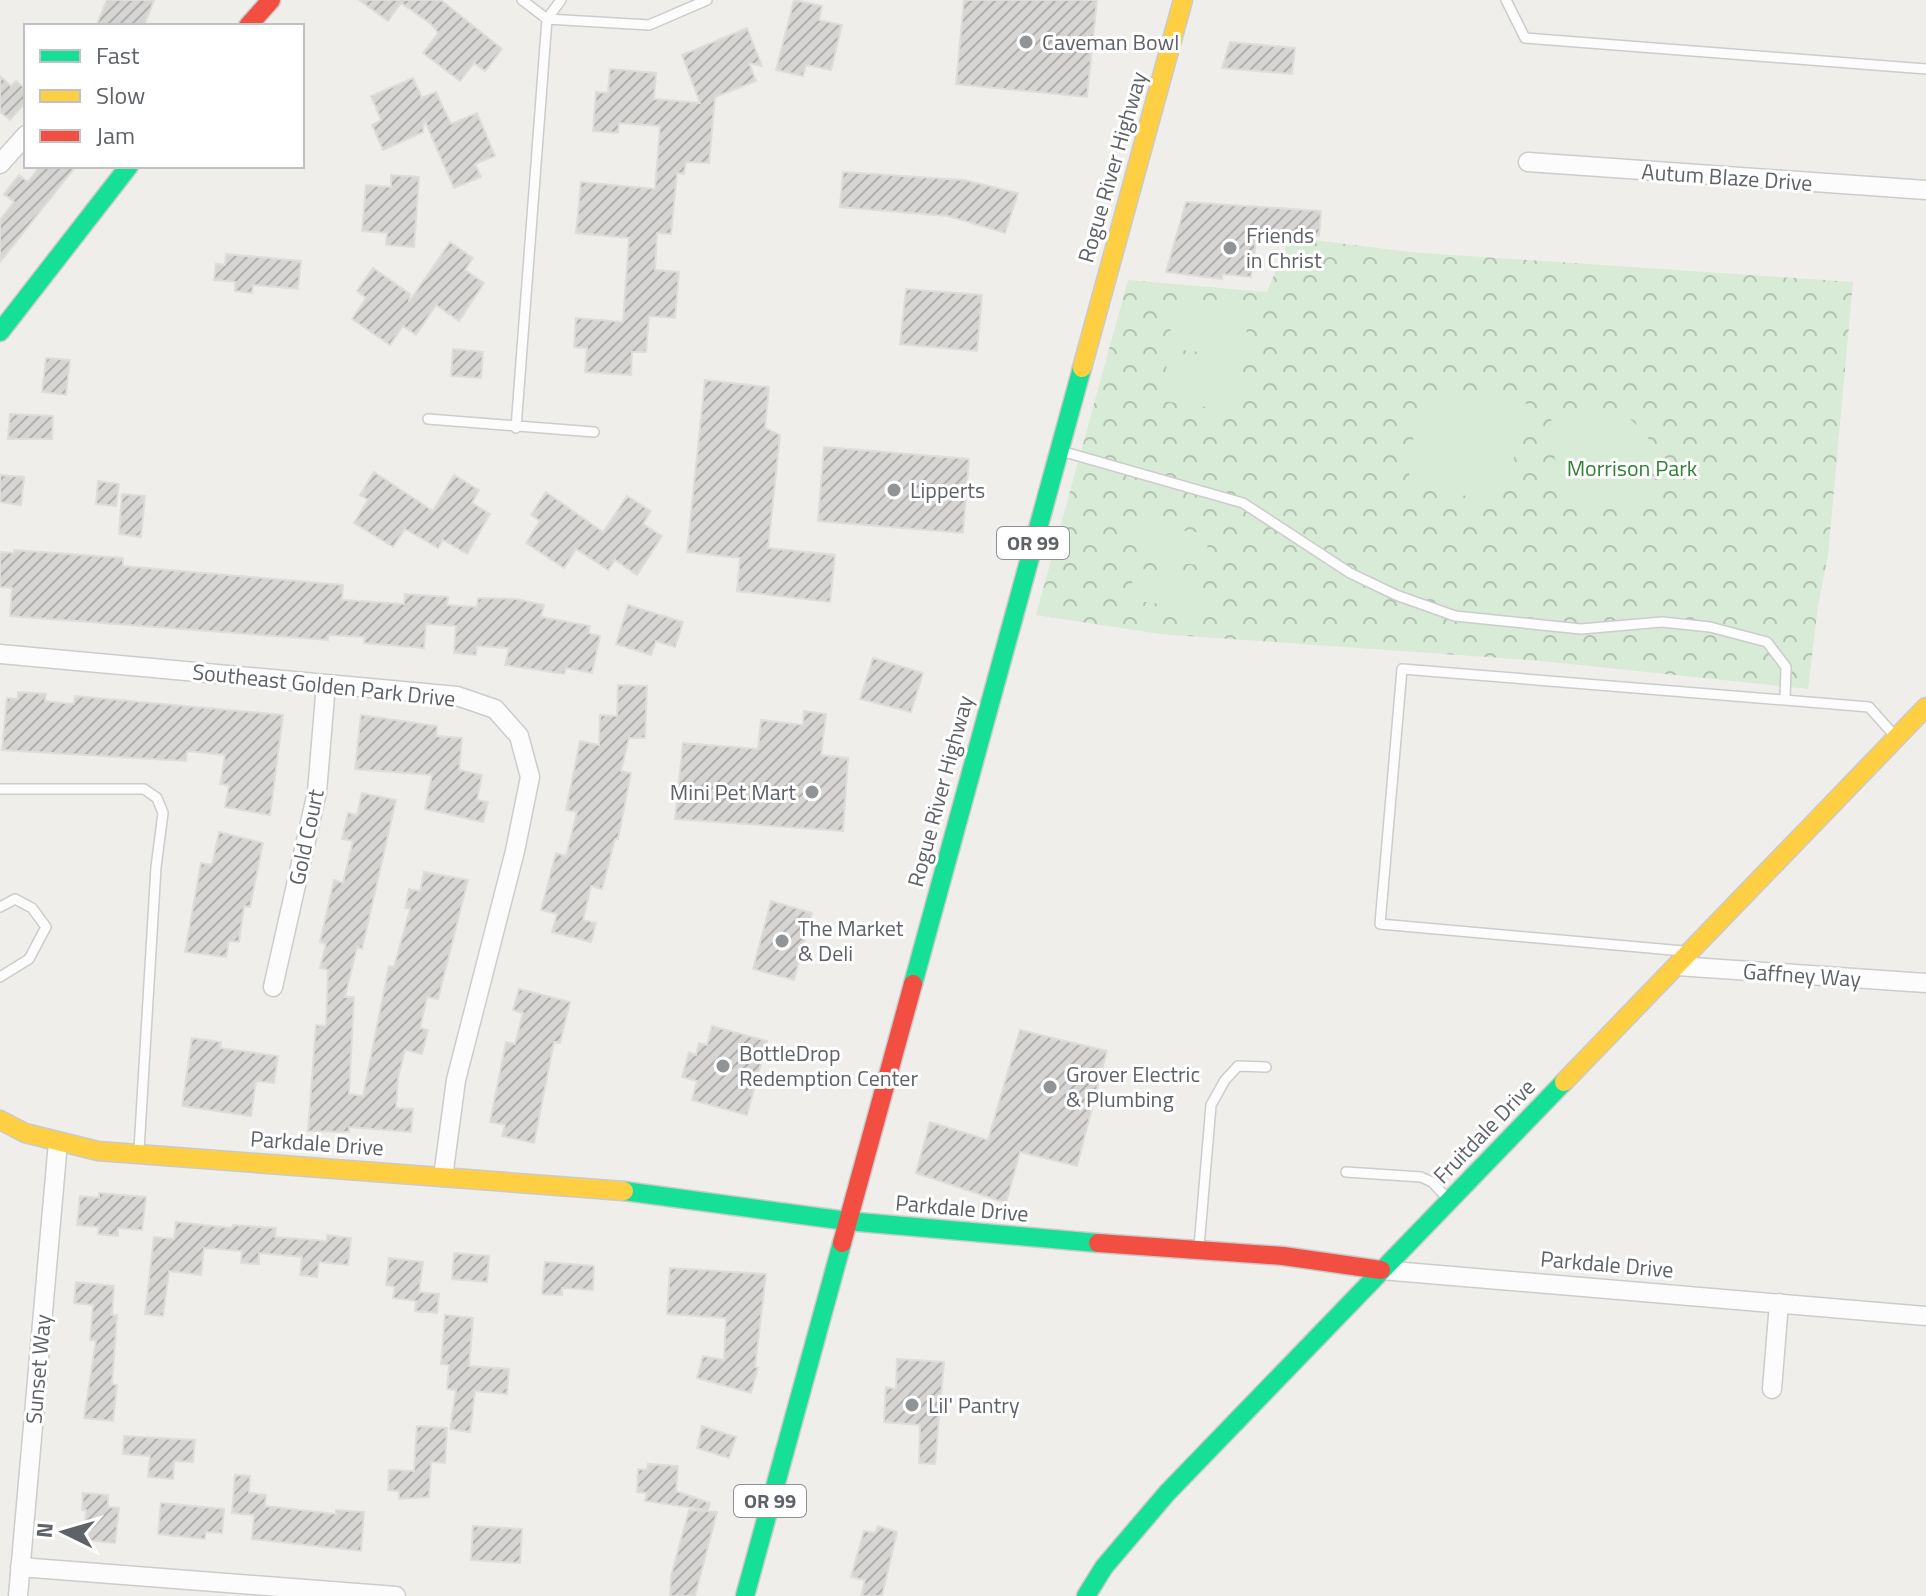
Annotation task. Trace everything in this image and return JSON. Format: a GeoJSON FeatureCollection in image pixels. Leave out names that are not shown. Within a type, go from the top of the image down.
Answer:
{"type":"FeatureCollection","features":[{"type":"Feature","properties":{"kind":"main road"},"geometry":{"type":"LineString","coordinates":[[250,24],[271,0]]}},
{"type":"Feature","properties":{"kind":"main road","name":"Rogue River Highway"},"geometry":{"type":"LineString","coordinates":[[745,1596],[1183,0]]}},
{"type":"Feature","properties":{"kind":"main road"},"geometry":{"type":"LineString","coordinates":[[0,332],[127,168]]}},
{"type":"Feature","properties":{"kind":"main road","name":"Fruitdale Drive"},"geometry":{"type":"LineString","coordinates":[[1086,1596],[1104,1567],[1167,1493],[1926,707]]}},
{"type":"Feature","properties":{"kind":"main road","name":"Parkdale Drive"},"geometry":{"type":"LineString","coordinates":[[0,1120],[25,1133],[58,1142],[139,1154],[670,1195],[847,1221],[985,1235],[1283,1256],[1381,1270]]}},
{"type":"Feature","properties":{"kind":"street"},"geometry":{"type":"LineString","coordinates":[[0,164],[24,137]]}},
{"type":"Feature","properties":{"kind":"street","name":"Autum Blaze Drive"},"geometry":{"type":"LineString","coordinates":[[1528,162],[1926,190]]}},
{"type":"Feature","properties":{"kind":"street","name":"Southeast Golden Park Drive"},"geometry":{"type":"LineString","coordinates":[[0,654],[457,696],[495,709],[519,736],[530,777],[515,851],[456,1080],[443,1177]]}},
{"type":"Feature","properties":{"kind":"street","name":"Gold Court"},"geometry":{"type":"LineString","coordinates":[[273,987],[317,792],[326,684]]}},
{"type":"Feature","properties":{"kind":"street","name":"Gaffney Way"},"geometry":{"type":"LineString","coordinates":[[1684,959],[1926,983]]}},
{"type":"Feature","properties":{"kind":"street","name":"Sunset Way"},"geometry":{"type":"LineString","coordinates":[[18,1596],[58,1142]]}},
{"type":"Feature","properties":{"kind":"street","name":"Parkdale Drive"},"geometry":{"type":"LineString","coordinates":[[1381,1270],[1926,1316]]}},
{"type":"Feature","properties":{"kind":"street"},"geometry":{"type":"LineString","coordinates":[[1772,1389],[1779,1303]]}},
{"type":"Feature","properties":{"kind":"street"},"geometry":{"type":"LineString","coordinates":[[20,1567],[396,1596]]}},
{"type":"Feature","properties":{"kind":"lane"},"geometry":{"type":"LineString","coordinates":[[522,0],[547,19],[649,25],[707,0]]}},
{"type":"Feature","properties":{"kind":"lane"},"geometry":{"type":"LineString","coordinates":[[516,428],[547,19],[561,0]]}},
{"type":"Feature","properties":{"kind":"lane"},"geometry":{"type":"LineString","coordinates":[[1506,0],[1525,38],[1926,69]]}},
{"type":"Feature","properties":{"kind":"lane"},"geometry":{"type":"LineString","coordinates":[[428,419],[594,432]]}},
{"type":"Feature","properties":{"kind":"lane"},"geometry":{"type":"LineString","coordinates":[[1058,450],[1243,503],[1350,573],[1396,595],[1455,616],[1581,629],[1662,622],[1710,627],[1767,642],[1786,667],[1785,698]]}},
{"type":"Feature","properties":{"kind":"lane"},"geometry":{"type":"LineString","coordinates":[[1684,959],[1380,924],[1402,669],[1869,707],[1896,737]]}},
{"type":"Feature","properties":{"kind":"lane"},"geometry":{"type":"LineString","coordinates":[[0,789],[33,791],[126,786],[144,789],[157,798],[163,813],[163,832],[156,867],[139,1154]]}},
{"type":"Feature","properties":{"kind":"lane"},"geometry":{"type":"LineString","coordinates":[[0,907],[15,899],[32,908],[46,927],[29,959],[0,977]]}},
{"type":"Feature","properties":{"kind":"lane"},"geometry":{"type":"LineString","coordinates":[[1199,1250],[1211,1105],[1225,1080],[1238,1066],[1266,1067]]}},
{"type":"Feature","properties":{"kind":"lane"},"geometry":{"type":"LineString","coordinates":[[1346,1172],[1421,1177],[1432,1182],[1450,1200]]}},
{"type":"Feature","properties":{"kind":"green space","name":"Morrison Park"},"geometry":{"type":"Polygon","coordinates":[[[1290,237],[1409,252],[1853,282],[1828,555],[1808,689],[1542,661],[1160,634],[1036,615],[1128,280],[1267,292],[1290,237]]]}},
{"type":"Feature","properties":{"kind":"green space"},"geometry":{"type":"Polygon","coordinates":[[[1174,303],[1249,313],[1243,358],[1168,348],[1174,303]]]}},
{"type":"Feature","properties":{"kind":"green space"},"geometry":{"type":"Polygon","coordinates":[[[1168,356],[1243,366],[1237,411],[1162,401],[1168,356]]]}},
{"type":"Feature","properties":{"kind":"green space"},"geometry":{"type":"Polygon","coordinates":[[[1469,393],[1528,404],[1505,492],[1489,502],[1412,482],[1405,462],[1422,415],[1436,400],[1469,393]]]}},
{"type":"Feature","properties":{"kind":"green space"},"geometry":{"type":"Polygon","coordinates":[[[1577,408],[1626,415],[1648,436],[1653,478],[1639,504],[1567,506],[1558,496],[1551,417],[1577,408]]]}},
{"type":"Feature","properties":{"kind":"green space"},"geometry":{"type":"Polygon","coordinates":[[[1140,525],[1209,534],[1205,566],[1136,557],[1140,525]]]}},
{"type":"Feature","properties":{"kind":"green space"},"geometry":{"type":"Polygon","coordinates":[[[1134,568],[1203,577],[1199,609],[1130,600],[1134,568]]]}},
{"type":"Feature","properties":{"kind":"building"},"geometry":{"type":"Polygon","coordinates":[[[107,0],[154,0],[145,24],[97,24],[107,0]]]}},
{"type":"Feature","properties":{"kind":"building"},"geometry":{"type":"Polygon","coordinates":[[[359,0],[441,0],[502,49],[485,71],[474,63],[460,81],[423,53],[438,33],[431,24],[401,3],[388,21],[359,0]]]}},
{"type":"Feature","properties":{"kind":"building"},"geometry":{"type":"Polygon","coordinates":[[[794,0],[822,6],[819,20],[842,25],[831,70],[806,65],[803,76],[776,70],[794,0]]]}},
{"type":"Feature","properties":{"kind":"building","name":"Caveman Bowl"},"geometry":{"type":"Polygon","coordinates":[[[964,0],[1097,0],[1087,97],[956,84],[964,0]]]}},
{"type":"Feature","properties":{"kind":"building"},"geometry":{"type":"Polygon","coordinates":[[[747,28],[762,66],[749,63],[756,81],[715,97],[709,163],[686,162],[684,174],[677,173],[671,234],[657,233],[655,270],[679,272],[675,318],[649,316],[646,352],[632,352],[631,375],[585,372],[587,348],[574,347],[576,318],[623,322],[629,238],[576,233],[581,182],[655,189],[660,126],[619,123],[618,133],[593,131],[596,92],[608,93],[610,69],[656,73],[654,99],[700,103],[682,55],[747,28]]]}},
{"type":"Feature","properties":{"kind":"building"},"geometry":{"type":"Polygon","coordinates":[[[1230,42],[1295,48],[1292,74],[1222,68],[1230,42]]]}},
{"type":"Feature","properties":{"kind":"building"},"geometry":{"type":"Polygon","coordinates":[[[0,76],[11,86],[16,81],[24,87],[24,104],[10,120],[0,112],[0,76]]]}},
{"type":"Feature","properties":{"kind":"building"},"geometry":{"type":"Polygon","coordinates":[[[413,78],[422,98],[436,92],[451,124],[477,113],[495,156],[475,164],[481,177],[454,188],[424,119],[423,132],[383,150],[372,125],[381,120],[371,96],[413,78]]]}},
{"type":"Feature","properties":{"kind":"building"},"geometry":{"type":"Polygon","coordinates":[[[38,168],[74,168],[0,262],[0,220],[14,202],[4,194],[19,175],[28,182],[38,168]]]}},
{"type":"Feature","properties":{"kind":"building"},"geometry":{"type":"Polygon","coordinates":[[[843,172],[964,180],[1018,193],[1005,233],[948,216],[840,207],[843,172]]]}},
{"type":"Feature","properties":{"kind":"building"},"geometry":{"type":"Polygon","coordinates":[[[391,175],[419,177],[414,247],[386,245],[387,233],[362,231],[366,185],[391,187],[391,175]]]}},
{"type":"Feature","properties":{"kind":"building"},"geometry":{"type":"Polygon","coordinates":[[[1186,202],[1321,211],[1319,236],[1257,233],[1251,277],[1222,274],[1222,279],[1166,272],[1186,202]]]}},
{"type":"Feature","properties":{"kind":"building"},"geometry":{"type":"Polygon","coordinates":[[[450,242],[473,258],[465,270],[484,283],[459,321],[436,305],[416,335],[403,326],[390,345],[352,319],[366,298],[357,291],[373,268],[410,294],[409,302],[450,242]]]}},
{"type":"Feature","properties":{"kind":"building"},"geometry":{"type":"Polygon","coordinates":[[[226,254],[301,261],[298,289],[253,285],[252,293],[235,291],[235,282],[214,280],[216,264],[225,265],[226,254]]]}},
{"type":"Feature","properties":{"kind":"building"},"geometry":{"type":"Polygon","coordinates":[[[906,289],[982,295],[977,351],[900,344],[906,289]]]}},
{"type":"Feature","properties":{"kind":"building"},"geometry":{"type":"Polygon","coordinates":[[[453,349],[483,352],[481,378],[451,376],[453,349]]]}},
{"type":"Feature","properties":{"kind":"building"},"geometry":{"type":"Polygon","coordinates":[[[46,358],[70,360],[66,395],[42,392],[46,358]]]}},
{"type":"Feature","properties":{"kind":"building"},"geometry":{"type":"Polygon","coordinates":[[[705,380],[769,387],[765,428],[780,435],[768,548],[835,555],[830,602],[737,591],[740,558],[687,552],[705,380]]]}},
{"type":"Feature","properties":{"kind":"building"},"geometry":{"type":"Polygon","coordinates":[[[10,414],[53,416],[52,439],[8,439],[10,414]]]}},
{"type":"Feature","properties":{"kind":"building","name":"Lipperts"},"geometry":{"type":"Polygon","coordinates":[[[824,447],[969,459],[963,533],[818,521],[824,447]]]}},
{"type":"Feature","properties":{"kind":"building"},"geometry":{"type":"Polygon","coordinates":[[[374,472],[433,511],[454,475],[479,490],[472,503],[490,514],[467,554],[443,540],[438,548],[405,529],[393,547],[354,523],[368,500],[360,495],[374,472]]]}},
{"type":"Feature","properties":{"kind":"building"},"geometry":{"type":"Polygon","coordinates":[[[0,475],[24,477],[21,505],[0,502],[0,475]]]}},
{"type":"Feature","properties":{"kind":"building"},"geometry":{"type":"Polygon","coordinates":[[[98,481],[119,484],[116,506],[96,504],[98,481]]]}},
{"type":"Feature","properties":{"kind":"building"},"geometry":{"type":"Polygon","coordinates":[[[546,492],[603,532],[627,496],[651,511],[643,524],[662,536],[637,575],[615,560],[608,570],[576,549],[564,568],[526,543],[540,521],[531,515],[546,492]]]}},
{"type":"Feature","properties":{"kind":"building"},"geometry":{"type":"Polygon","coordinates":[[[122,494],[145,496],[141,537],[119,534],[122,494]]]}},
{"type":"Feature","properties":{"kind":"building"},"geometry":{"type":"Polygon","coordinates":[[[14,550],[123,558],[123,566],[343,585],[342,600],[404,604],[405,594],[448,597],[447,605],[477,607],[478,598],[516,599],[544,605],[541,617],[590,626],[588,633],[600,636],[592,673],[566,668],[564,674],[505,665],[509,648],[477,646],[476,655],[454,653],[456,626],[426,624],[424,648],[364,643],[365,637],[328,635],[328,640],[10,616],[12,588],[0,587],[0,552],[14,553],[14,550]]]}},
{"type":"Feature","properties":{"kind":"building"},"geometry":{"type":"Polygon","coordinates":[[[628,605],[683,622],[675,647],[656,641],[651,655],[616,644],[628,605]]]}},
{"type":"Feature","properties":{"kind":"building"},"geometry":{"type":"Polygon","coordinates":[[[873,658],[923,673],[911,712],[860,699],[873,658]]]}},
{"type":"Feature","properties":{"kind":"building"},"geometry":{"type":"Polygon","coordinates":[[[618,685],[647,686],[645,738],[629,738],[621,771],[631,773],[618,839],[615,839],[602,889],[591,886],[583,920],[596,923],[591,942],[552,932],[557,914],[541,910],[556,853],[566,856],[577,812],[566,810],[580,741],[599,745],[600,715],[617,716],[618,685]]]}},
{"type":"Feature","properties":{"kind":"building"},"geometry":{"type":"Polygon","coordinates":[[[18,692],[46,694],[45,701],[74,704],[75,696],[283,715],[270,815],[225,807],[229,785],[220,784],[225,755],[187,751],[186,761],[2,750],[7,698],[18,699],[18,692]]]}},
{"type":"Feature","properties":{"kind":"building"},"geometry":{"type":"Polygon","coordinates":[[[804,711],[826,714],[821,755],[848,758],[843,831],[675,819],[683,743],[758,749],[761,720],[803,725],[804,711]]]}},
{"type":"Feature","properties":{"kind":"building"},"geometry":{"type":"Polygon","coordinates":[[[361,715],[437,726],[436,736],[462,738],[459,770],[482,775],[477,800],[488,802],[483,822],[425,809],[432,775],[355,769],[361,715]]]}},
{"type":"Feature","properties":{"kind":"building"},"geometry":{"type":"Polygon","coordinates":[[[362,793],[396,800],[362,949],[357,947],[345,997],[354,997],[349,1094],[363,1096],[389,966],[394,967],[410,909],[405,908],[409,889],[420,891],[424,872],[468,880],[438,999],[427,997],[420,1028],[428,1030],[422,1054],[405,1050],[398,1078],[396,1108],[413,1109],[411,1132],[349,1127],[349,1132],[308,1131],[316,1025],[326,1026],[328,970],[320,968],[326,944],[320,942],[334,880],[343,883],[353,841],[342,839],[348,813],[357,815],[362,793]]]}},
{"type":"Feature","properties":{"kind":"building"},"geometry":{"type":"Polygon","coordinates":[[[219,832],[263,843],[250,907],[244,906],[239,942],[229,941],[226,957],[185,952],[201,863],[212,865],[219,832]]]}},
{"type":"Feature","properties":{"kind":"building","name":"The Market & Deli"},"geometry":{"type":"Polygon","coordinates":[[[771,901],[812,913],[794,980],[753,969],[771,901]]]}},
{"type":"Feature","properties":{"kind":"building"},"geometry":{"type":"Polygon","coordinates":[[[519,989],[570,1002],[560,1043],[554,1042],[534,1143],[502,1136],[505,1125],[490,1122],[506,1042],[515,1044],[523,1013],[513,1010],[519,989]]]}},
{"type":"Feature","properties":{"kind":"building","name":"BottleDrop Redemption Center"},"geometry":{"type":"Polygon","coordinates":[[[712,1026],[767,1041],[747,1115],[692,1100],[697,1081],[682,1077],[689,1052],[696,1055],[699,1043],[707,1045],[712,1026]]]}},
{"type":"Feature","properties":{"kind":"building","name":"Grover Electric & Plumbing"},"geometry":{"type":"Polygon","coordinates":[[[1020,1030],[1107,1051],[1077,1166],[1020,1152],[1006,1203],[916,1173],[930,1122],[988,1140],[1020,1030]]]}},
{"type":"Feature","properties":{"kind":"building"},"geometry":{"type":"Polygon","coordinates":[[[192,1038],[221,1042],[220,1048],[278,1056],[274,1083],[256,1081],[251,1116],[182,1106],[192,1038]]]}},
{"type":"Feature","properties":{"kind":"building"},"geometry":{"type":"Polygon","coordinates":[[[99,1193],[146,1197],[142,1230],[118,1228],[118,1236],[98,1234],[99,1227],[77,1225],[80,1196],[99,1198],[99,1193]]]}},
{"type":"Feature","properties":{"kind":"building"},"geometry":{"type":"Polygon","coordinates":[[[176,1222],[232,1228],[233,1225],[276,1228],[275,1237],[327,1241],[327,1235],[351,1238],[348,1265],[319,1262],[317,1277],[300,1275],[302,1257],[259,1253],[259,1264],[241,1263],[242,1251],[204,1248],[201,1275],[169,1271],[163,1316],[145,1314],[154,1237],[174,1239],[176,1222]]]}},
{"type":"Feature","properties":{"kind":"building"},"geometry":{"type":"Polygon","coordinates":[[[454,1253],[489,1256],[487,1282],[452,1279],[454,1253]]]}},
{"type":"Feature","properties":{"kind":"building"},"geometry":{"type":"Polygon","coordinates":[[[389,1258],[423,1262],[419,1292],[439,1294],[437,1313],[415,1311],[416,1301],[393,1298],[395,1287],[386,1285],[389,1258]]]}},
{"type":"Feature","properties":{"kind":"building"},"geometry":{"type":"Polygon","coordinates":[[[545,1262],[594,1266],[593,1290],[562,1288],[562,1295],[542,1294],[545,1262]]]}},
{"type":"Feature","properties":{"kind":"building"},"geometry":{"type":"Polygon","coordinates":[[[670,1268],[766,1274],[755,1367],[758,1368],[751,1393],[697,1378],[703,1356],[724,1360],[726,1318],[667,1314],[670,1268]]]}},
{"type":"Feature","properties":{"kind":"building"},"geometry":{"type":"Polygon","coordinates":[[[76,1282],[114,1286],[112,1315],[117,1315],[112,1384],[117,1385],[113,1421],[84,1418],[96,1340],[90,1340],[93,1305],[74,1303],[76,1282]]]}},
{"type":"Feature","properties":{"kind":"building"},"geometry":{"type":"Polygon","coordinates":[[[445,1315],[473,1318],[469,1366],[509,1369],[507,1394],[475,1391],[470,1432],[450,1429],[456,1390],[447,1389],[449,1365],[441,1364],[445,1315]]]}},
{"type":"Feature","properties":{"kind":"building","name":"Lil' Pantry"},"geometry":{"type":"Polygon","coordinates":[[[897,1359],[944,1362],[935,1464],[919,1463],[920,1425],[884,1422],[886,1387],[896,1389],[897,1359]]]}},
{"type":"Feature","properties":{"kind":"building"},"geometry":{"type":"Polygon","coordinates":[[[417,1426],[447,1428],[445,1463],[431,1462],[429,1497],[399,1499],[399,1491],[388,1490],[389,1470],[414,1471],[417,1426]]]}},
{"type":"Feature","properties":{"kind":"building"},"geometry":{"type":"Polygon","coordinates":[[[702,1426],[736,1437],[729,1458],[697,1448],[702,1426]]]}},
{"type":"Feature","properties":{"kind":"building"},"geometry":{"type":"Polygon","coordinates":[[[124,1436],[195,1440],[193,1462],[174,1461],[173,1479],[148,1477],[150,1456],[123,1454],[124,1436]]]}},
{"type":"Feature","properties":{"kind":"building"},"geometry":{"type":"Polygon","coordinates":[[[648,1464],[678,1466],[676,1491],[710,1503],[708,1510],[645,1501],[647,1493],[637,1492],[638,1469],[647,1470],[648,1464]]]}},
{"type":"Feature","properties":{"kind":"building"},"geometry":{"type":"Polygon","coordinates":[[[235,1475],[250,1476],[249,1493],[266,1495],[265,1506],[336,1514],[336,1510],[364,1512],[361,1551],[252,1539],[254,1515],[232,1513],[235,1475]]]}},
{"type":"Feature","properties":{"kind":"building"},"geometry":{"type":"Polygon","coordinates":[[[83,1493],[108,1495],[108,1507],[119,1508],[115,1543],[84,1540],[86,1510],[82,1510],[83,1493]]]}},
{"type":"Feature","properties":{"kind":"building"},"geometry":{"type":"Polygon","coordinates":[[[161,1503],[224,1509],[222,1533],[206,1532],[205,1539],[158,1534],[161,1503]]]}},
{"type":"Feature","properties":{"kind":"building"},"geometry":{"type":"Polygon","coordinates":[[[689,1510],[717,1512],[695,1596],[670,1596],[671,1576],[689,1510]]]}},
{"type":"Feature","properties":{"kind":"building"},"geometry":{"type":"Polygon","coordinates":[[[473,1526],[522,1529],[520,1563],[471,1560],[473,1526]]]}},
{"type":"Feature","properties":{"kind":"building"},"geometry":{"type":"Polygon","coordinates":[[[878,1526],[897,1532],[882,1596],[861,1596],[865,1580],[851,1577],[864,1531],[875,1533],[878,1526]]]}},
{"type":"Feature","properties":{"kind":"traffic: fast"},"geometry":{"type":"LineString","coordinates":[[0,332],[127,168]]}},
{"type":"Feature","properties":{"kind":"traffic: fast"},"geometry":{"type":"LineString","coordinates":[[913,984],[1082,368]]}},
{"type":"Feature","properties":{"kind":"traffic: fast"},"geometry":{"type":"LineString","coordinates":[[1086,1596],[1104,1567],[1167,1493],[1564,1082]]}},
{"type":"Feature","properties":{"kind":"traffic: fast"},"geometry":{"type":"LineString","coordinates":[[624,1191],[847,1221],[1098,1243]]}},
{"type":"Feature","properties":{"kind":"traffic: fast"},"geometry":{"type":"LineString","coordinates":[[745,1596],[842,1243]]}},
{"type":"Feature","properties":{"kind":"traffic: slow"},"geometry":{"type":"LineString","coordinates":[[1082,368],[1183,0]]}},
{"type":"Feature","properties":{"kind":"traffic: slow"},"geometry":{"type":"LineString","coordinates":[[1564,1082],[1926,707]]}},
{"type":"Feature","properties":{"kind":"traffic: slow"},"geometry":{"type":"LineString","coordinates":[[0,1120],[25,1133],[98,1151],[624,1191]]}},
{"type":"Feature","properties":{"kind":"traffic: jam"},"geometry":{"type":"LineString","coordinates":[[250,24],[271,0]]}},
{"type":"Feature","properties":{"kind":"traffic: jam"},"geometry":{"type":"LineString","coordinates":[[842,1243],[913,984]]}},
{"type":"Feature","properties":{"kind":"traffic: jam"},"geometry":{"type":"LineString","coordinates":[[1098,1243],[1283,1256],[1381,1270]]}},
{"type":"Feature","properties":{"kind":"place","name":"Caveman Bowl"},"geometry":{"type":"Point","coordinates":[1026,42]}},
{"type":"Feature","properties":{"kind":"place","name":"Friends in Christ"},"geometry":{"type":"Point","coordinates":[1230,248]}},
{"type":"Feature","properties":{"kind":"place","name":"Lipperts"},"geometry":{"type":"Point","coordinates":[894,490]}},
{"type":"Feature","properties":{"kind":"place","name":"Mini Pet Mart"},"geometry":{"type":"Point","coordinates":[812,792]}},
{"type":"Feature","properties":{"kind":"place","name":"The Market & Deli"},"geometry":{"type":"Point","coordinates":[782,941]}},
{"type":"Feature","properties":{"kind":"place","name":"BottleDrop Redemption Center"},"geometry":{"type":"Point","coordinates":[723,1066]}},
{"type":"Feature","properties":{"kind":"place","name":"Grover Electric & Plumbing"},"geometry":{"type":"Point","coordinates":[1050,1087]}},
{"type":"Feature","properties":{"kind":"place","name":"Lil' Pantry"},"geometry":{"type":"Point","coordinates":[912,1405]}}]}
